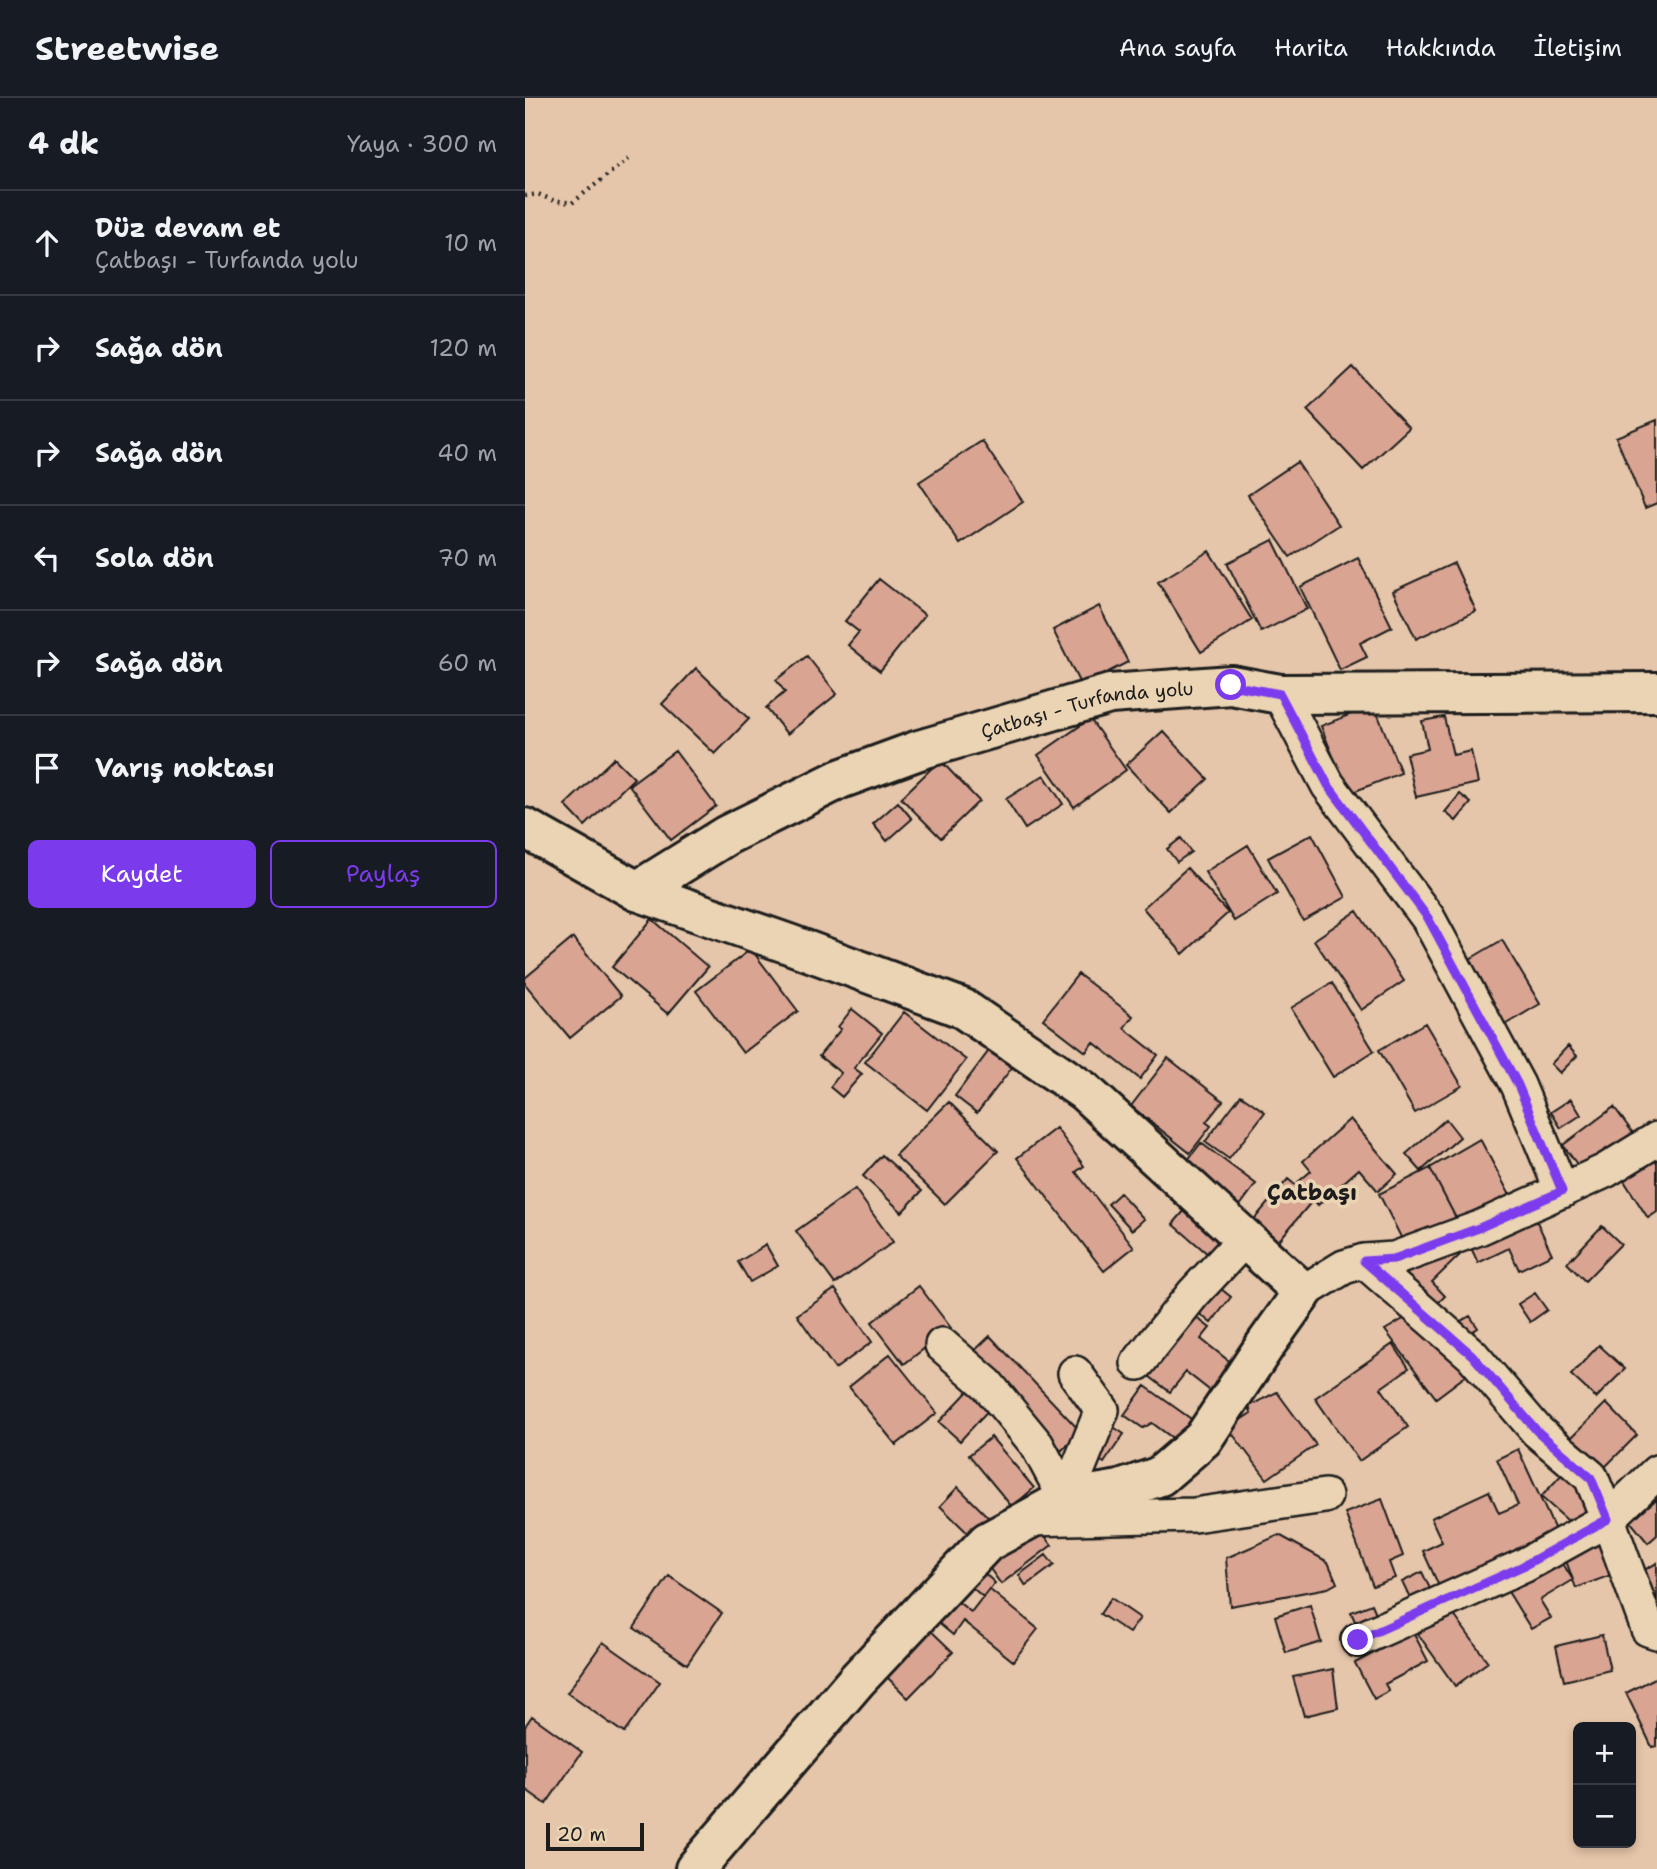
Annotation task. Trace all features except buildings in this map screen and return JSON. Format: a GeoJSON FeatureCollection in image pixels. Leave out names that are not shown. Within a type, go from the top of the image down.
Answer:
{"type":"FeatureCollection","features":[{"type":"Feature","properties":{"kind":"street","name":"Çatbaşı - Turfanda yolu"},"geometry":{"type":"LineString","coordinates":[[637,891],[727,835],[840,779],[919,750],[1110,694],[1231,685],[1280,694],[1657,692]]}},
{"type":"Feature","properties":{"kind":"street"},"geometry":{"type":"LineString","coordinates":[[1280,694],[1328,785],[1428,918],[1518,1085],[1562,1191]]}},
{"type":"Feature","properties":{"kind":"street"},"geometry":{"type":"LineString","coordinates":[[525,828],[637,891],[962,1008],[1084,1091],[1303,1292]]}},
{"type":"Feature","properties":{"kind":"street"},"geometry":{"type":"LineString","coordinates":[[695,1869],[857,1680],[987,1542],[1066,1499],[1120,1490],[1160,1476],[1195,1447],[1303,1292],[1344,1267],[1364,1261],[1394,1259],[1479,1228],[1605,1171],[1657,1139]]}},
{"type":"Feature","properties":{"kind":"street"},"geometry":{"type":"LineString","coordinates":[[1138,1363],[1193,1294],[1237,1247],[1242,1236]]}},
{"type":"Feature","properties":{"kind":"street"},"geometry":{"type":"LineString","coordinates":[[1364,1261],[1472,1355],[1537,1431],[1591,1478],[1648,1629],[1657,1632]]}},
{"type":"Feature","properties":{"kind":"street"},"geometry":{"type":"LineString","coordinates":[[942,1345],[987,1384],[1037,1445],[1066,1499]]}},
{"type":"Feature","properties":{"kind":"street"},"geometry":{"type":"LineString","coordinates":[[1066,1499],[1102,1410],[1075,1373]]}},
{"type":"Feature","properties":{"kind":"street"},"geometry":{"type":"LineString","coordinates":[[1358,1640],[1523,1566],[1608,1519],[1657,1472]]}},
{"type":"Feature","properties":{"kind":"street"},"geometry":{"type":"LineString","coordinates":[[1028,1519],[1194,1515],[1325,1496]]}},
{"type":"Feature","properties":{"kind":"path"},"geometry":{"type":"LineString","coordinates":[[525,196],[538,194],[552,200],[572,203],[629,158]]}},
{"type":"Feature","properties":{"kind":"district","name":"Çatbaşı"},"geometry":{"type":"Point","coordinates":[1312,1192]}},
{"type":"Feature","properties":{"kind":"route"},"geometry":{"type":"LineString","coordinates":[[1231,685],[1280,694],[1328,785],[1428,918],[1518,1085],[1562,1191],[1479,1228],[1394,1259],[1364,1261],[1472,1355],[1537,1431],[1591,1478],[1608,1519],[1523,1566],[1358,1640]]}}]}
